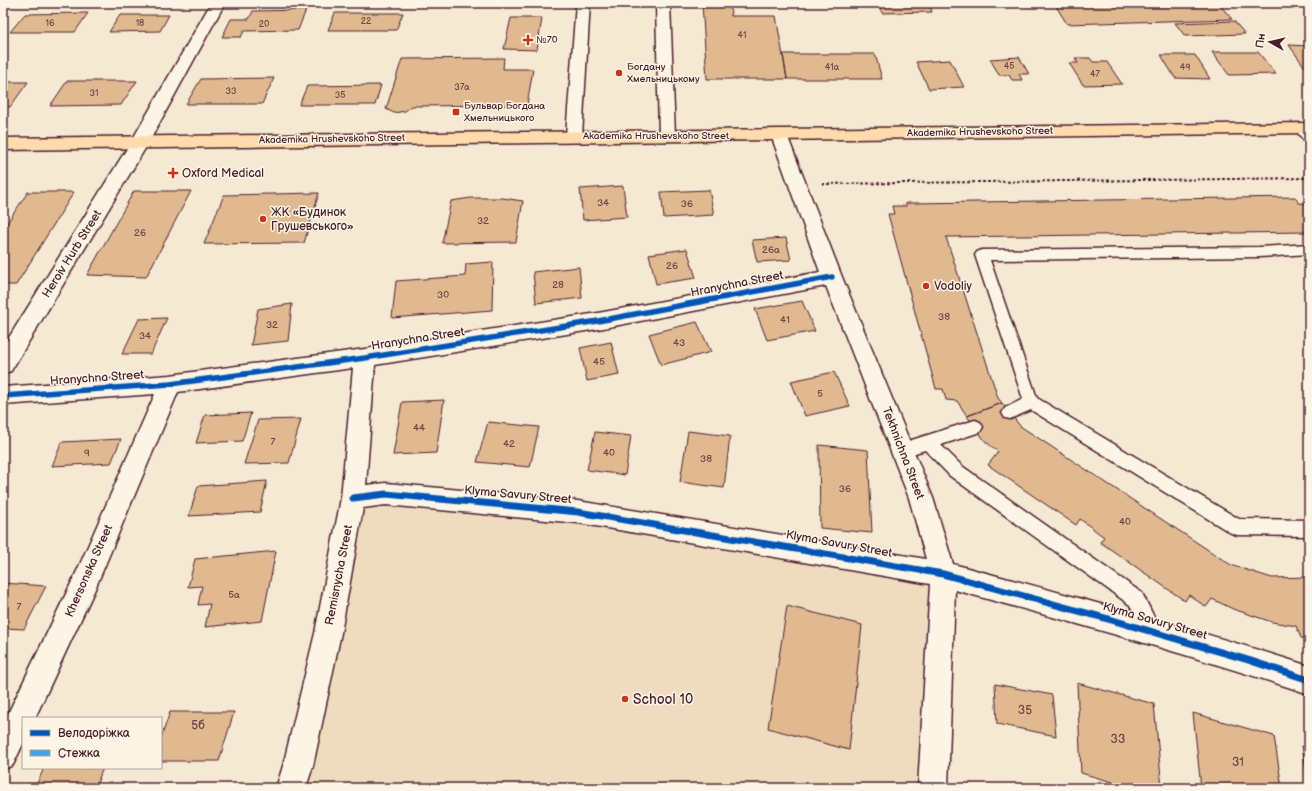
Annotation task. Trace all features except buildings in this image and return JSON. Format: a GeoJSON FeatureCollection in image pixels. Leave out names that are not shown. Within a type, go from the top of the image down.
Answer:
{"type":"FeatureCollection","features":[{"type":"Feature","properties":{"kind":"main road","name":"Akademika Hrushevskoho Street"},"geometry":{"type":"LineString","coordinates":[[3,144],[574,136],[1306,132]]}},
{"type":"Feature","properties":{"kind":"street","name":"Heroiv Hurb Street"},"geometry":{"type":"LineString","coordinates":[[3,365],[140,142],[218,3]]}},
{"type":"Feature","properties":{"kind":"street"},"geometry":{"type":"LineString","coordinates":[[574,136],[583,3]]}},
{"type":"Feature","properties":{"kind":"street"},"geometry":{"type":"LineString","coordinates":[[663,3],[667,136]]}},
{"type":"Feature","properties":{"kind":"street","name":"Tekhnichna Street"},"geometry":{"type":"LineString","coordinates":[[779,135],[832,277],[921,498],[943,574],[933,788]]}},
{"type":"Feature","properties":{"kind":"street","name":"Hranychna Street"},"geometry":{"type":"LineString","coordinates":[[3,396],[170,384],[365,358],[598,321],[832,277]]}},
{"type":"Feature","properties":{"kind":"street","name":"Remisnycha Street"},"geometry":{"type":"LineString","coordinates":[[291,788],[298,766],[328,633],[353,498],[365,358]]}},
{"type":"Feature","properties":{"kind":"street","name":"Khersonska Street"},"geometry":{"type":"LineString","coordinates":[[3,755],[86,580],[170,384]]}},
{"type":"Feature","properties":{"kind":"street","name":"Klyma Savury Street"},"geometry":{"type":"LineString","coordinates":[[353,498],[386,494],[578,512],[943,574],[1152,632],[1248,660],[1309,680]]}},
{"type":"Feature","properties":{"kind":"lane"},"geometry":{"type":"LineString","coordinates":[[1309,249],[1259,252],[982,255],[1031,402],[1237,527],[1309,528]]}},
{"type":"Feature","properties":{"kind":"lane"},"geometry":{"type":"LineString","coordinates":[[1010,413],[1031,402]]}},
{"type":"Feature","properties":{"kind":"lane"},"geometry":{"type":"LineString","coordinates":[[902,450],[975,427]]}},
{"type":"Feature","properties":{"kind":"lane"},"geometry":{"type":"LineString","coordinates":[[928,442],[956,471],[1136,600],[1152,632]]}},
{"type":"Feature","properties":{"kind":"path"},"geometry":{"type":"LineString","coordinates":[[797,183],[969,183],[1309,178]]}},
{"type":"Feature","properties":{"kind":"shaded area","name":"School 10"},"geometry":{"type":"Polygon","coordinates":[[[386,494],[943,574],[933,788],[291,788],[353,498],[386,494]]]}},
{"type":"Feature","properties":{"kind":"marked path"},"geometry":{"type":"LineString","coordinates":[[583,6],[593,3]]}},
{"type":"Feature","properties":{"kind":"cycle path"},"geometry":{"type":"LineString","coordinates":[[3,396],[170,384],[365,358],[598,321],[832,277]]}},
{"type":"Feature","properties":{"kind":"cycle path"},"geometry":{"type":"LineString","coordinates":[[353,498],[386,494],[578,512],[943,574],[1112,620],[1248,660],[1309,680]]}},
{"type":"Feature","properties":{"kind":"place","name":"№70"},"geometry":{"type":"Point","coordinates":[528,40]}},
{"type":"Feature","properties":{"kind":"place","name":"Богдану Хмельницькому"},"geometry":{"type":"Point","coordinates":[619,73]}},
{"type":"Feature","properties":{"kind":"place","name":"Бульвар Богдана Хмельницького"},"geometry":{"type":"Point","coordinates":[456,112]}},
{"type":"Feature","properties":{"kind":"place","name":"Oxford Medical"},"geometry":{"type":"Point","coordinates":[173,173]}},
{"type":"Feature","properties":{"kind":"place","name":"ЖК «Будинок Грушевського»"},"geometry":{"type":"Point","coordinates":[263,219]}},
{"type":"Feature","properties":{"kind":"place","name":"Vodoliy"},"geometry":{"type":"Point","coordinates":[926,286]}},
{"type":"Feature","properties":{"kind":"place","name":"School 10"},"geometry":{"type":"Point","coordinates":[625,699]}}]}
